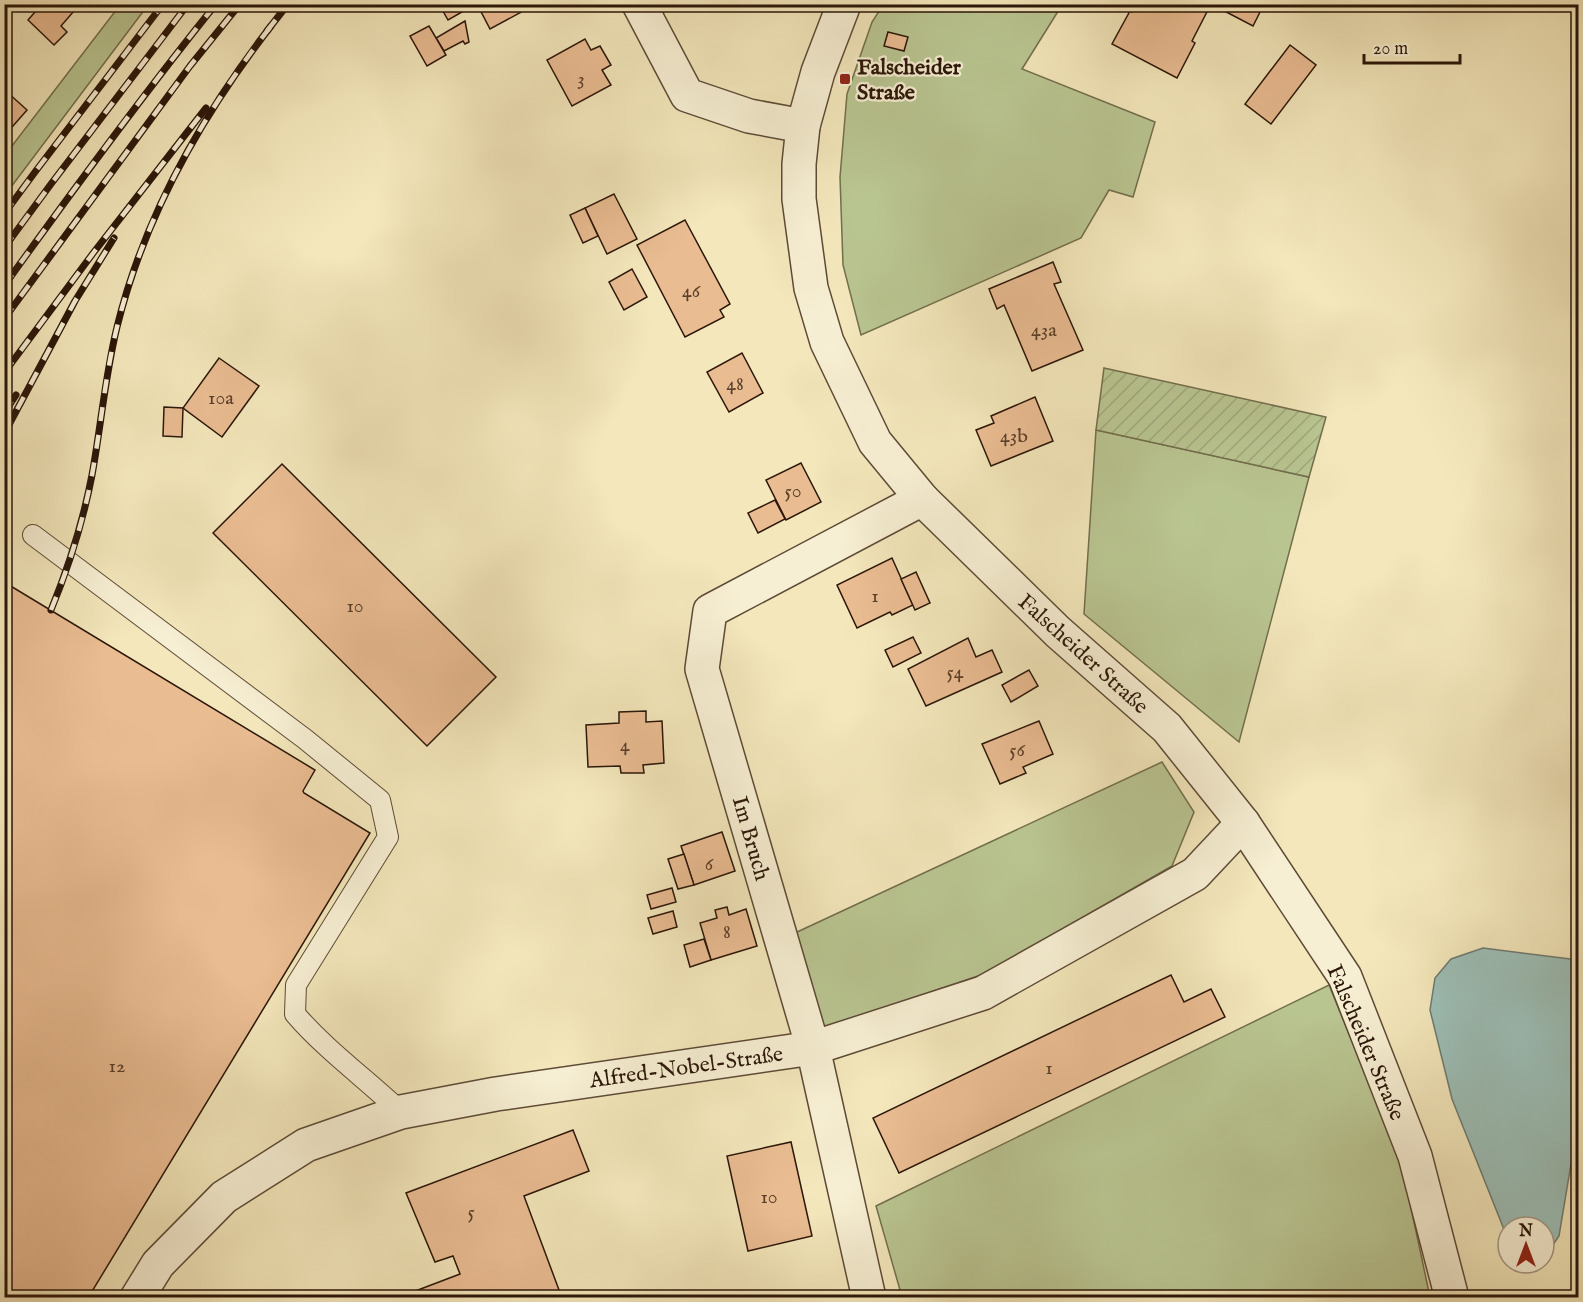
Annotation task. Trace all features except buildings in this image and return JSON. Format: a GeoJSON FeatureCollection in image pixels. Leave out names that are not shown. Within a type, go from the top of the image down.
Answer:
{"type":"FeatureCollection","features":[{"type":"Feature","properties":{"kind":"street"},"geometry":{"type":"LineString","coordinates":[[639,4],[687,95],[748,116],[803,126]]}},
{"type":"Feature","properties":{"kind":"street","name":"Falscheider Straße"},"geometry":{"type":"LineString","coordinates":[[844,4],[818,72],[803,126],[800,164],[800,199],[811,288],[827,342],[875,442],[922,499],[1058,632],[1167,728],[1244,823],[1345,977],[1415,1156],[1452,1298]]}},
{"type":"Feature","properties":{"kind":"street","name":"Im Bruch"},"geometry":{"type":"LineString","coordinates":[[869,1298],[813,1048],[702,669],[710,611],[922,499]]}},
{"type":"Feature","properties":{"kind":"street","name":"Alfred-Nobel-Straße"},"geometry":{"type":"LineString","coordinates":[[137,1298],[158,1264],[224,1197],[306,1145],[402,1112],[496,1094],[813,1048],[983,993],[1196,874],[1244,823]]}},
{"type":"Feature","properties":{"kind":"lane"},"geometry":{"type":"LineString","coordinates":[[33,535],[305,739],[380,800],[388,837],[296,985],[295,1014],[312,1033],[402,1112]]}},
{"type":"Feature","properties":{"kind":"green space"},"geometry":{"type":"Polygon","coordinates":[[[120,5],[148,5],[5,195],[5,155],[120,5]]]}},
{"type":"Feature","properties":{"kind":"green space"},"geometry":{"type":"Polygon","coordinates":[[[883,5],[1062,5],[1022,69],[1155,122],[1133,197],[1109,190],[1081,238],[861,335],[843,265],[840,177],[847,94],[872,22],[883,5]]]}},
{"type":"Feature","properties":{"kind":"green space"},"geometry":{"type":"Polygon","coordinates":[[[1104,368],[1326,417],[1309,477],[1096,430],[1104,368]]]}},
{"type":"Feature","properties":{"kind":"green space"},"geometry":{"type":"Polygon","coordinates":[[[1096,430],[1309,477],[1239,742],[1084,614],[1096,430]]]}},
{"type":"Feature","properties":{"kind":"green space"},"geometry":{"type":"Polygon","coordinates":[[[1162,762],[1194,812],[1172,866],[984,974],[824,1028],[795,933],[1162,762]]]}},
{"type":"Feature","properties":{"kind":"green space"},"geometry":{"type":"Polygon","coordinates":[[[1329,985],[1401,1161],[1430,1297],[902,1297],[876,1206],[1329,985]]]}},
{"type":"Feature","properties":{"kind":"water"},"geometry":{"type":"Polygon","coordinates":[[[1483,948],[1578,960],[1578,1122],[1559,1236],[1556,1240],[1556,1215],[1498,1215],[1452,1099],[1430,1010],[1435,978],[1451,959],[1483,948]]]}},
{"type":"Feature","properties":{"kind":"railway"},"geometry":{"type":"LineString","coordinates":[[4,214],[163,4]]}},
{"type":"Feature","properties":{"kind":"railway"},"geometry":{"type":"LineString","coordinates":[[4,248],[188,4]]}},
{"type":"Feature","properties":{"kind":"railway"},"geometry":{"type":"LineString","coordinates":[[4,286],[161,73],[216,4]]}},
{"type":"Feature","properties":{"kind":"railway"},"geometry":{"type":"LineString","coordinates":[[4,319],[190,66],[240,4]]}},
{"type":"Feature","properties":{"kind":"railway"},"geometry":{"type":"LineString","coordinates":[[267,31],[288,4]]}},
{"type":"Feature","properties":{"kind":"railway"},"geometry":{"type":"LineString","coordinates":[[51,610],[80,527],[92,475],[117,327],[143,246],[159,207],[199,131],[271,26]]}},
{"type":"Feature","properties":{"kind":"railway"},"geometry":{"type":"LineString","coordinates":[[4,373],[206,108]]}},
{"type":"Feature","properties":{"kind":"railway"},"geometry":{"type":"LineString","coordinates":[[4,434],[75,301],[114,238]]}},
{"type":"Feature","properties":{"kind":"railway"},"geometry":{"type":"LineString","coordinates":[[4,413],[16,395]]}},
{"type":"Feature","properties":{"kind":"place","name":"Falscheider Straße"},"geometry":{"type":"Point","coordinates":[845,79]}}]}
